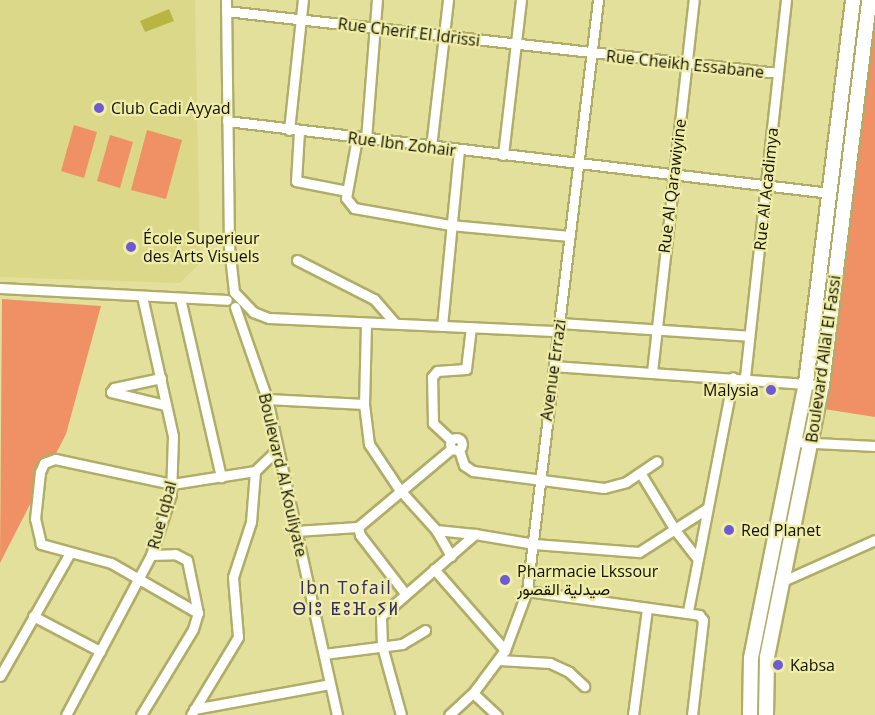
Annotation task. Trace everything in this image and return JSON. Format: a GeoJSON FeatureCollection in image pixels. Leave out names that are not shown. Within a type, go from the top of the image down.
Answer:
{"type":"FeatureCollection","features":[{"type":"Feature","properties":{"kind":"main road","name":"Boulevard Allal El Fassi"},"geometry":{"type":"LineString","coordinates":[[750,715],[751,658],[806,382],[853,0]]}},
{"type":"Feature","properties":{"kind":"main road","name":"Boulevard Allal El Fassi"},"geometry":{"type":"LineString","coordinates":[[766,715],[767,657],[822,385],[869,0]]}},
{"type":"Feature","properties":{"kind":"street"},"geometry":{"type":"LineString","coordinates":[[226,0],[229,246],[234,292],[227,300]]}},
{"type":"Feature","properties":{"kind":"street"},"geometry":{"type":"LineString","coordinates":[[303,0],[294,131],[296,181],[347,191]]}},
{"type":"Feature","properties":{"kind":"street"},"geometry":{"type":"LineString","coordinates":[[377,0],[361,139],[347,191],[347,202],[354,208],[450,225],[568,236]]}},
{"type":"Feature","properties":{"kind":"street"},"geometry":{"type":"LineString","coordinates":[[432,147],[448,0]]}},
{"type":"Feature","properties":{"kind":"street"},"geometry":{"type":"LineString","coordinates":[[503,155],[521,0]]}},
{"type":"Feature","properties":{"kind":"street","name":"Avenue Errazi"},"geometry":{"type":"LineString","coordinates":[[449,715],[473,693],[499,660],[527,591],[576,164],[598,0]]}},
{"type":"Feature","properties":{"kind":"street","name":"Rue Al Qarawiyine"},"geometry":{"type":"LineString","coordinates":[[652,372],[694,0]]}},
{"type":"Feature","properties":{"kind":"street","name":"Rue Al Acadimya"},"geometry":{"type":"LineString","coordinates":[[745,377],[786,0]]}},
{"type":"Feature","properties":{"kind":"street","name":"Rue Cherif El Idrissi"},"geometry":{"type":"LineString","coordinates":[[226,11],[591,54]]}},
{"type":"Feature","properties":{"kind":"street","name":"Rue Cheikh Essabane"},"geometry":{"type":"LineString","coordinates":[[591,54],[778,74]]}},
{"type":"Feature","properties":{"kind":"street","name":"Rue Ibn Zohair"},"geometry":{"type":"LineString","coordinates":[[227,121],[459,151],[830,193]]}},
{"type":"Feature","properties":{"kind":"street"},"geometry":{"type":"LineString","coordinates":[[442,326],[450,225],[459,151]]}},
{"type":"Feature","properties":{"kind":"street"},"geometry":{"type":"LineString","coordinates":[[297,260],[375,299],[395,323]]}},
{"type":"Feature","properties":{"kind":"street"},"geometry":{"type":"LineString","coordinates":[[0,288],[227,300],[262,316],[366,324],[656,330],[749,336]]}},
{"type":"Feature","properties":{"kind":"street"},"geometry":{"type":"LineString","coordinates":[[234,292],[240,294],[238,305]]}},
{"type":"Feature","properties":{"kind":"street","name":"Rue Iqbal"},"geometry":{"type":"LineString","coordinates":[[66,715],[151,555],[172,484],[174,446],[161,378],[141,296]]}},
{"type":"Feature","properties":{"kind":"street"},"geometry":{"type":"LineString","coordinates":[[180,298],[220,477]]}},
{"type":"Feature","properties":{"kind":"street","name":"Boulevard Al Kouliyate"},"geometry":{"type":"LineString","coordinates":[[238,305],[267,399],[337,715]]}},
{"type":"Feature","properties":{"kind":"street"},"geometry":{"type":"LineString","coordinates":[[366,324],[364,404],[372,452],[399,489],[436,530],[451,556]]}},
{"type":"Feature","properties":{"kind":"street"},"geometry":{"type":"LineString","coordinates":[[471,327],[466,369],[437,371],[432,377],[433,423],[453,446],[464,465],[473,471],[615,488],[641,474],[657,461]]}},
{"type":"Feature","properties":{"kind":"street"},"geometry":{"type":"LineString","coordinates":[[554,366],[745,377],[822,385]]}},
{"type":"Feature","properties":{"kind":"street"},"geometry":{"type":"LineString","coordinates":[[688,611],[696,557],[733,377]]}},
{"type":"Feature","properties":{"kind":"street"},"geometry":{"type":"LineString","coordinates":[[161,378],[114,388],[111,392],[165,405]]}},
{"type":"Feature","properties":{"kind":"street"},"geometry":{"type":"LineString","coordinates":[[267,399],[364,404]]}},
{"type":"Feature","properties":{"kind":"street"},"geometry":{"type":"LineString","coordinates":[[795,442],[874,449]]}},
{"type":"Feature","properties":{"kind":"street"},"geometry":{"type":"LineString","coordinates":[[295,531],[358,527],[399,489],[453,446]]}},
{"type":"Feature","properties":{"kind":"street"},"geometry":{"type":"LineString","coordinates":[[198,613],[111,564],[41,544],[35,519],[40,472],[49,460],[62,460],[172,484],[255,471],[277,450]]}},
{"type":"Feature","properties":{"kind":"street"},"geometry":{"type":"LineString","coordinates":[[193,712],[238,637],[233,577],[251,522],[255,471]]}},
{"type":"Feature","properties":{"kind":"street"},"geometry":{"type":"LineString","coordinates":[[641,474],[675,531],[696,557]]}},
{"type":"Feature","properties":{"kind":"street"},"geometry":{"type":"LineString","coordinates":[[436,530],[534,544],[639,552],[706,509]]}},
{"type":"Feature","properties":{"kind":"street"},"geometry":{"type":"LineString","coordinates":[[358,527],[360,535],[404,592]]}},
{"type":"Feature","properties":{"kind":"street"},"geometry":{"type":"LineString","coordinates":[[401,715],[382,646],[381,616],[404,592],[476,534]]}},
{"type":"Feature","properties":{"kind":"street"},"geometry":{"type":"LineString","coordinates":[[783,581],[875,540]]}},
{"type":"Feature","properties":{"kind":"street"},"geometry":{"type":"LineString","coordinates":[[0,676],[70,553]]}},
{"type":"Feature","properties":{"kind":"street"},"geometry":{"type":"LineString","coordinates":[[141,715],[193,629],[198,613],[187,560],[175,554],[151,555]]}},
{"type":"Feature","properties":{"kind":"street"},"geometry":{"type":"LineString","coordinates":[[434,569],[505,650]]}},
{"type":"Feature","properties":{"kind":"street"},"geometry":{"type":"LineString","coordinates":[[527,591],[647,608],[688,611],[703,620],[692,715]]}},
{"type":"Feature","properties":{"kind":"street"},"geometry":{"type":"LineString","coordinates":[[633,715],[647,608]]}},
{"type":"Feature","properties":{"kind":"street"},"geometry":{"type":"LineString","coordinates":[[33,616],[100,651]]}},
{"type":"Feature","properties":{"kind":"street"},"geometry":{"type":"LineString","coordinates":[[324,654],[409,642],[425,630]]}},
{"type":"Feature","properties":{"kind":"street"},"geometry":{"type":"LineString","coordinates":[[499,660],[550,663],[569,672],[584,686]]}},
{"type":"Feature","properties":{"kind":"street"},"geometry":{"type":"LineString","coordinates":[[193,712],[330,684]]}},
{"type":"Feature","properties":{"kind":"street"},"geometry":{"type":"LineString","coordinates":[[473,693],[497,715]]}},
{"type":"Feature","properties":{"kind":"shaded area","name":"Club Cadi Ayyad"},"geometry":{"type":"Polygon","coordinates":[[[0,0],[195,0],[200,263],[180,283],[0,277],[0,0]]]}},
{"type":"Feature","properties":{"kind":"shaded area"},"geometry":{"type":"Polygon","coordinates":[[[875,6],[875,417],[824,409],[875,6]]]}},
{"type":"Feature","properties":{"kind":"shaded area"},"geometry":{"type":"Polygon","coordinates":[[[169,9],[174,21],[145,32],[140,21],[169,9]]]}},
{"type":"Feature","properties":{"kind":"shaded area"},"geometry":{"type":"Polygon","coordinates":[[[74,125],[97,132],[84,178],[61,171],[74,125]]]}},
{"type":"Feature","properties":{"kind":"shaded area"},"geometry":{"type":"Polygon","coordinates":[[[147,130],[182,140],[166,199],[131,190],[147,130]]]}},
{"type":"Feature","properties":{"kind":"shaded area"},"geometry":{"type":"Polygon","coordinates":[[[110,135],[133,142],[120,188],[97,181],[110,135]]]}},
{"type":"Feature","properties":{"kind":"shaded area"},"geometry":{"type":"Polygon","coordinates":[[[2,299],[101,306],[66,434],[0,563],[2,299]]]}},
{"type":"Feature","properties":{"kind":"place","name":"Club Cadi Ayyad"},"geometry":{"type":"Point","coordinates":[99,108]}},
{"type":"Feature","properties":{"kind":"place","name":"École Superieur des Arts Visuels"},"geometry":{"type":"Point","coordinates":[131,247]}},
{"type":"Feature","properties":{"kind":"place","name":"Malysia"},"geometry":{"type":"Point","coordinates":[771,390]}},
{"type":"Feature","properties":{"kind":"place","name":"Red Planet"},"geometry":{"type":"Point","coordinates":[729,530]}},
{"type":"Feature","properties":{"kind":"place","name":"Pharmacie Lkssour صيدلية القصور"},"geometry":{"type":"Point","coordinates":[505,580]}},
{"type":"Feature","properties":{"kind":"place","name":"Kabsa"},"geometry":{"type":"Point","coordinates":[778,665]}},
{"type":"Feature","properties":{"kind":"district","name":"Ibn Tofail ⴱⵏⵓ ⵟⵓⴼⴰⵢⵍ"},"geometry":{"type":"Point","coordinates":[346,598]}}]}
